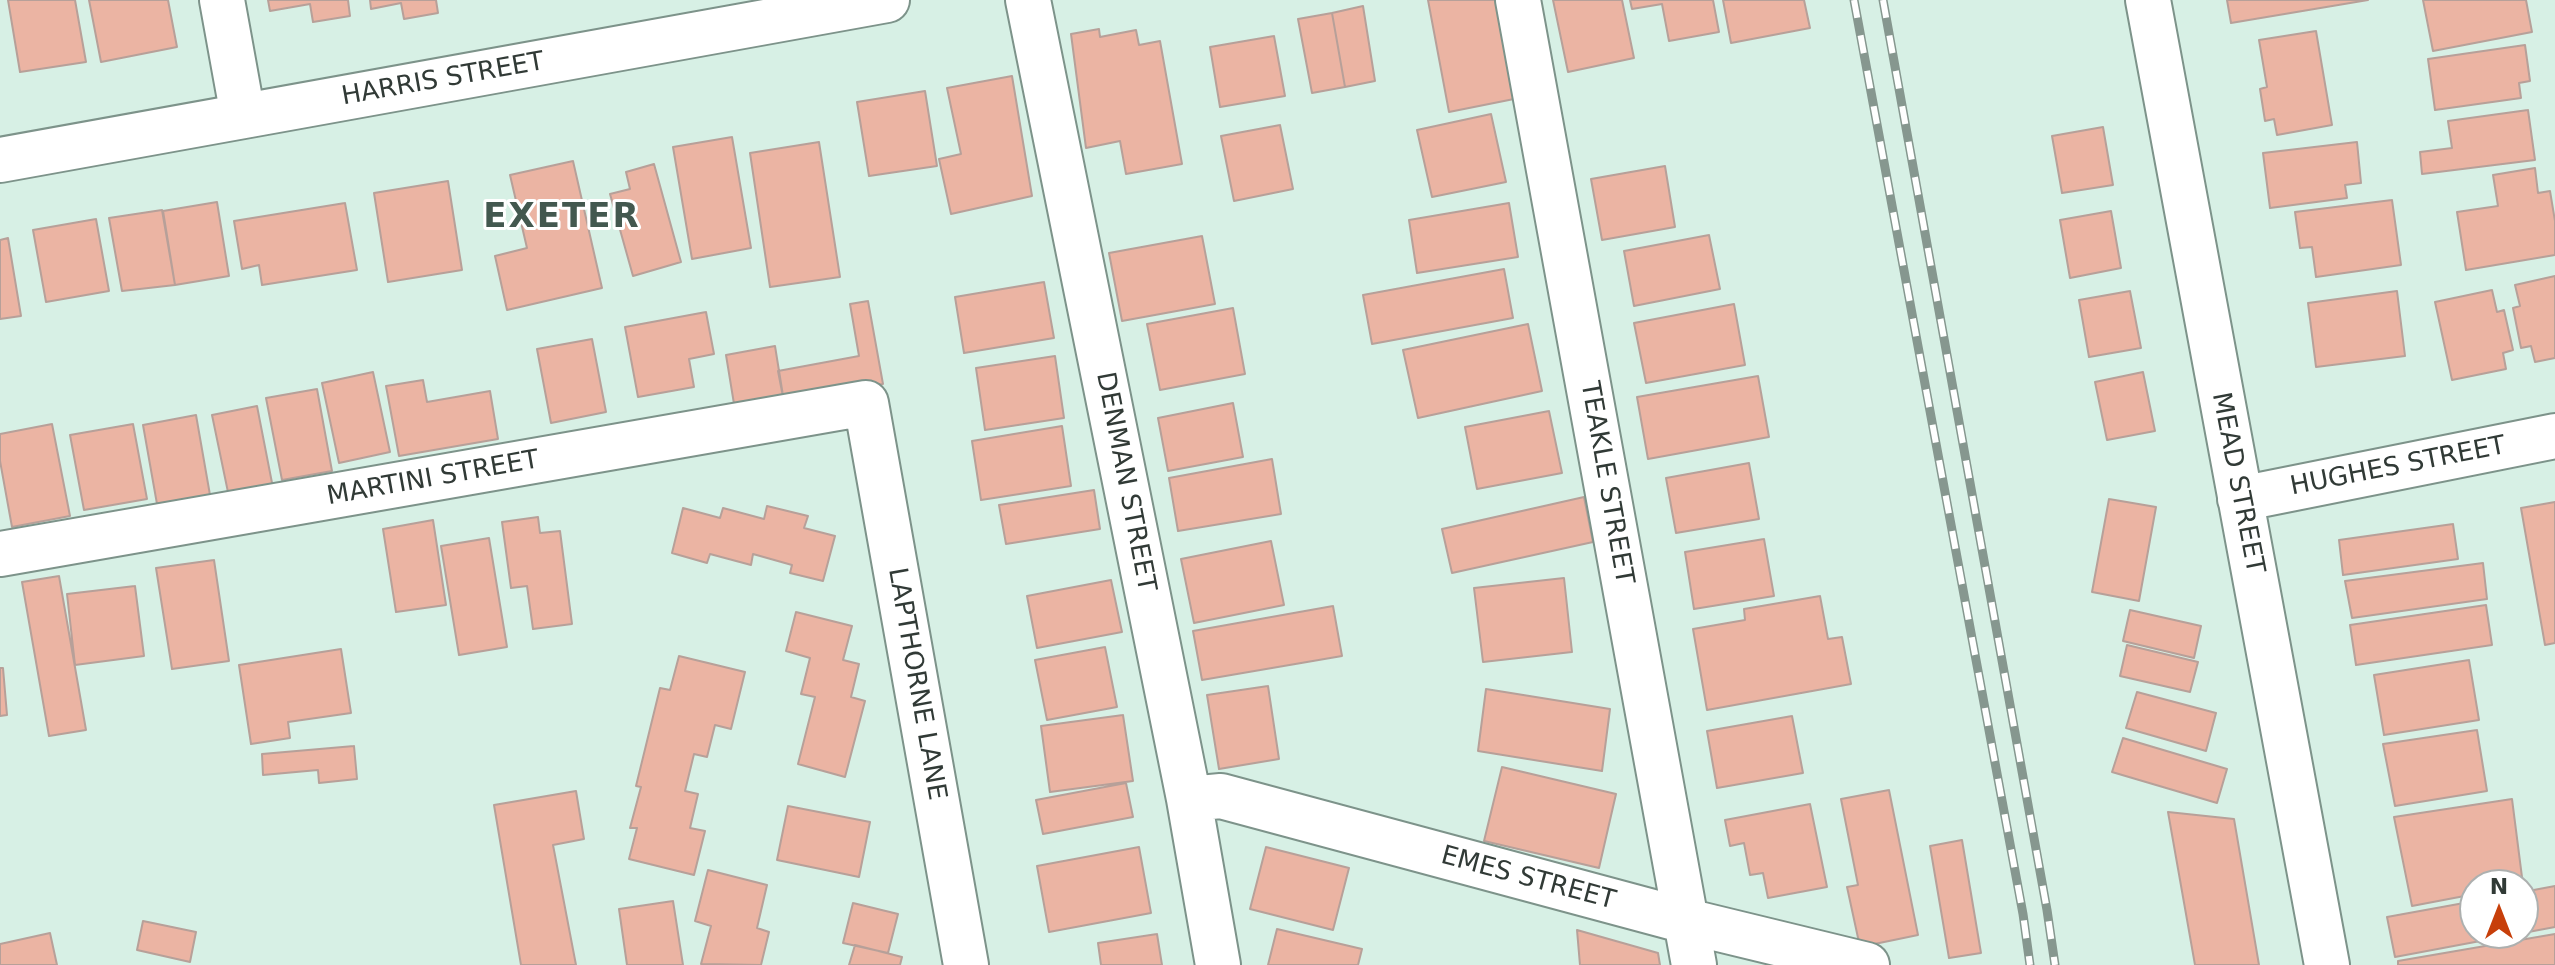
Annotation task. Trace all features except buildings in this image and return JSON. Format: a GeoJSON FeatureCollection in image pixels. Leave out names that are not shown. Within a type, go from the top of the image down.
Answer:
{"type":"FeatureCollection","features":[{"type":"Feature","properties":{"kind":"street"},"geometry":{"type":"LineString","coordinates":[[222,0],[243,116]]}},
{"type":"Feature","properties":{"kind":"street","name":"HARRIS STREET"},"geometry":{"type":"LineString","coordinates":[[0,160],[820,6],[887,0]]}},
{"type":"Feature","properties":{"kind":"street","name":"DENMAN STREET"},"geometry":{"type":"LineString","coordinates":[[1028,0],[1189,799],[1218,965]]}},
{"type":"Feature","properties":{"kind":"street","name":"TEAKLE STREET"},"geometry":{"type":"LineString","coordinates":[[1518,0],[1694,965]]}},
{"type":"Feature","properties":{"kind":"street","name":"MEAD STREET"},"geometry":{"type":"LineString","coordinates":[[2148,0],[2327,965]]}},
{"type":"Feature","properties":{"kind":"street","name":"MARTINI STREET"},"geometry":{"type":"LineString","coordinates":[[0,554],[866,403]]}},
{"type":"Feature","properties":{"kind":"street","name":"LAPTHORNE LANE"},"geometry":{"type":"LineString","coordinates":[[866,403],[966,965]]}},
{"type":"Feature","properties":{"kind":"street","name":"HUGHES STREET"},"geometry":{"type":"LineString","coordinates":[[2240,499],[2555,436]]}},
{"type":"Feature","properties":{"kind":"street","name":"EMES STREET"},"geometry":{"type":"LineString","coordinates":[[1189,799],[1221,796],[1686,921],[1867,965]]}},
{"type":"Feature","properties":{"kind":"railway"},"geometry":{"type":"LineString","coordinates":[[1854,0],[2030,965]]}},
{"type":"Feature","properties":{"kind":"railway"},"geometry":{"type":"LineString","coordinates":[[1883,0],[2055,965]]}},
{"type":"Feature","properties":{"kind":"district","name":"EXETER"},"geometry":{"type":"Point","coordinates":[562,218]}}]}
